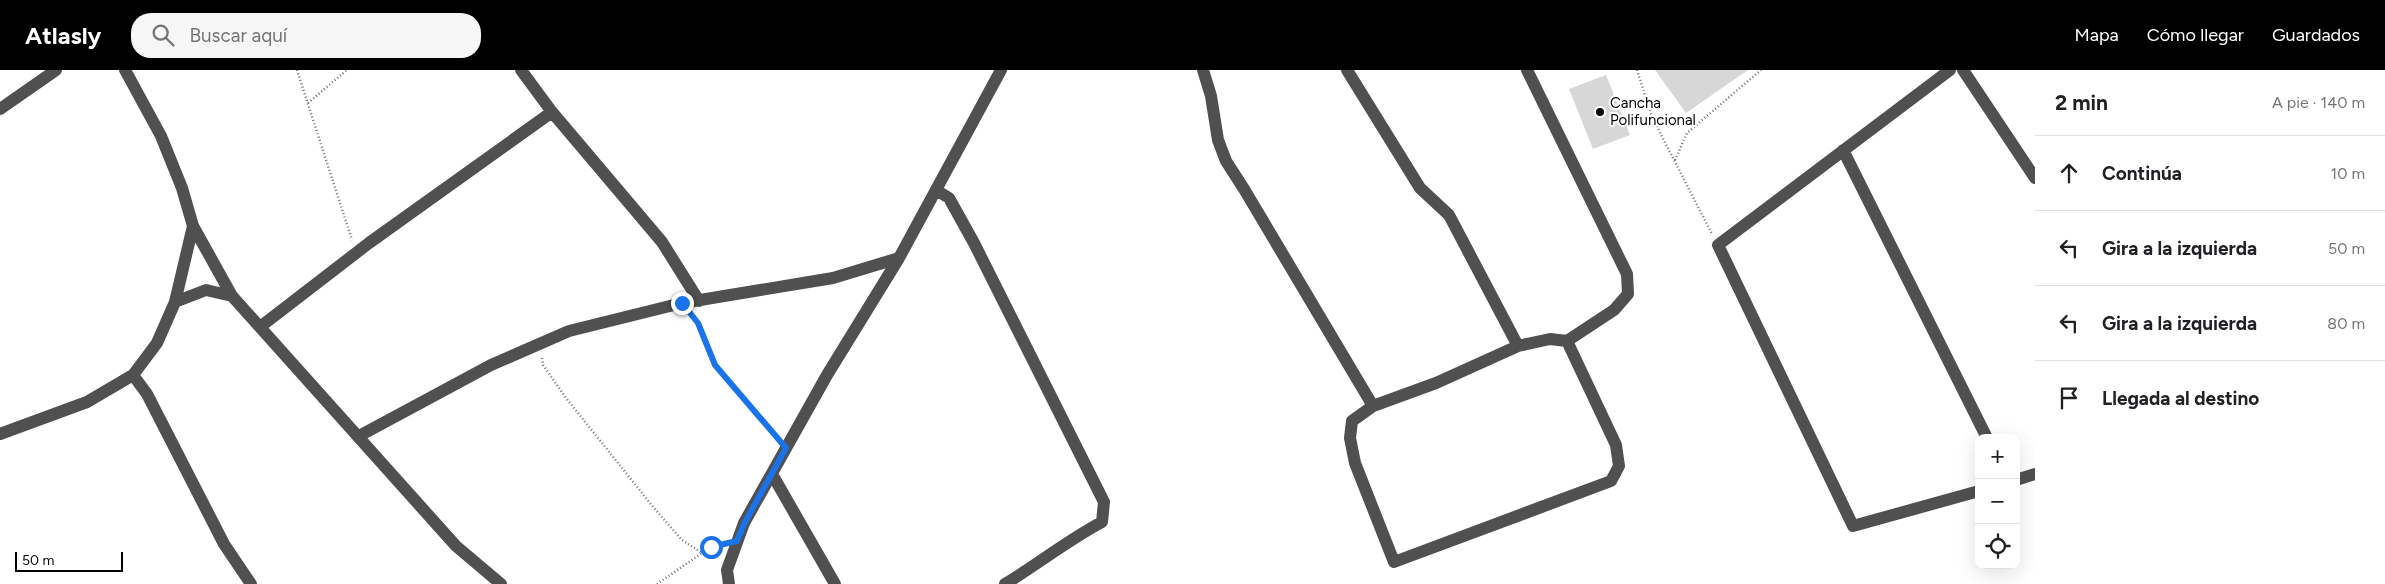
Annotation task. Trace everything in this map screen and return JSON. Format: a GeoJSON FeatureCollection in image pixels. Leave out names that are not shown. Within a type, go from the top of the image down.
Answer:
{"type":"FeatureCollection","features":[{"type":"Feature","properties":{"kind":"street"},"geometry":{"type":"LineString","coordinates":[[0,109],[56,70]]}},
{"type":"Feature","properties":{"kind":"street"},"geometry":{"type":"LineString","coordinates":[[521,70],[552,112],[662,242],[699,301]]}},
{"type":"Feature","properties":{"kind":"street"},"geometry":{"type":"LineString","coordinates":[[729,584],[727,570],[744,524],[827,375],[899,258],[1001,70]]}},
{"type":"Feature","properties":{"kind":"street"},"geometry":{"type":"LineString","coordinates":[[1203,70],[1211,96],[1218,140],[1226,161],[1244,188],[1373,406]]}},
{"type":"Feature","properties":{"kind":"street"},"geometry":{"type":"LineString","coordinates":[[1347,70],[1420,188],[1449,215],[1518,346]]}},
{"type":"Feature","properties":{"kind":"street"},"geometry":{"type":"LineString","coordinates":[[1527,70],[1627,274],[1628,294],[1614,310],[1567,341],[1550,339],[1518,346],[1436,383],[1373,406],[1352,421],[1350,438],[1355,463],[1394,562],[1610,481],[1619,466],[1616,445],[1567,341]]}},
{"type":"Feature","properties":{"kind":"street"},"geometry":{"type":"LineString","coordinates":[[1950,70],[1718,245],[1853,526],[1975,492]]}},
{"type":"Feature","properties":{"kind":"street"},"geometry":{"type":"LineString","coordinates":[[1963,70],[2035,178]]}},
{"type":"Feature","properties":{"kind":"street"},"geometry":{"type":"LineString","coordinates":[[129,72],[161,136],[182,188],[193,226],[232,296],[456,546],[501,584]]}},
{"type":"Feature","properties":{"kind":"street"},"geometry":{"type":"LineString","coordinates":[[260,328],[356,253],[552,112]]}},
{"type":"Feature","properties":{"kind":"street"},"geometry":{"type":"LineString","coordinates":[[1843,150],[1985,434]]}},
{"type":"Feature","properties":{"kind":"street"},"geometry":{"type":"LineString","coordinates":[[936,190],[949,198],[974,243],[1104,502],[1102,522],[1078,535],[1040,563],[1005,584]]}},
{"type":"Feature","properties":{"kind":"street"},"geometry":{"type":"LineString","coordinates":[[0,434],[87,402],[134,375],[157,343],[175,302],[193,226]]}},
{"type":"Feature","properties":{"kind":"street"},"geometry":{"type":"LineString","coordinates":[[359,436],[491,365],[569,331],[682,303],[833,278],[899,258]]}},
{"type":"Feature","properties":{"kind":"street"},"geometry":{"type":"LineString","coordinates":[[175,302],[206,290],[232,296]]}},
{"type":"Feature","properties":{"kind":"street"},"geometry":{"type":"LineString","coordinates":[[134,375],[147,394],[224,544],[251,584]]}},
{"type":"Feature","properties":{"kind":"street"},"geometry":{"type":"LineString","coordinates":[[772,474],[835,584]]}},
{"type":"Feature","properties":{"kind":"street"},"geometry":{"type":"LineString","coordinates":[[2019,479],[2035,474]]}},
{"type":"Feature","properties":{"kind":"path"},"geometry":{"type":"LineString","coordinates":[[297,70],[356,253]]}},
{"type":"Feature","properties":{"kind":"path"},"geometry":{"type":"LineString","coordinates":[[308,103],[346,70]]}},
{"type":"Feature","properties":{"kind":"path"},"geometry":{"type":"LineString","coordinates":[[1637,70],[1652,117],[1718,245]]}},
{"type":"Feature","properties":{"kind":"path"},"geometry":{"type":"LineString","coordinates":[[1675,160],[1687,133],[1761,70]]}},
{"type":"Feature","properties":{"kind":"path"},"geometry":{"type":"LineString","coordinates":[[682,303],[698,323],[715,365],[786,448]]}},
{"type":"Feature","properties":{"kind":"path"},"geometry":{"type":"LineString","coordinates":[[540,344],[543,365],[566,398],[682,540],[702,553]]}},
{"type":"Feature","properties":{"kind":"path"},"geometry":{"type":"LineString","coordinates":[[657,584],[711,547],[737,541]]}},
{"type":"Feature","properties":{"kind":"shaded area"},"geometry":{"type":"Polygon","coordinates":[[[1655,70],[1748,70],[1686,113],[1655,70]]]}},
{"type":"Feature","properties":{"kind":"shaded area","name":"Cancha Polifuncional"},"geometry":{"type":"Polygon","coordinates":[[[1606,75],[1630,135],[1593,149],[1569,89],[1606,75]]]}},
{"type":"Feature","properties":{"kind":"place","name":"Cancha Polifuncional"},"geometry":{"type":"Point","coordinates":[1600,112]}},
{"type":"Feature","properties":{"kind":"route"},"geometry":{"type":"LineString","coordinates":[[682,303],[698,323],[704,344],[715,365],[786,448],[744,524],[737,541],[711,547]]}}]}
